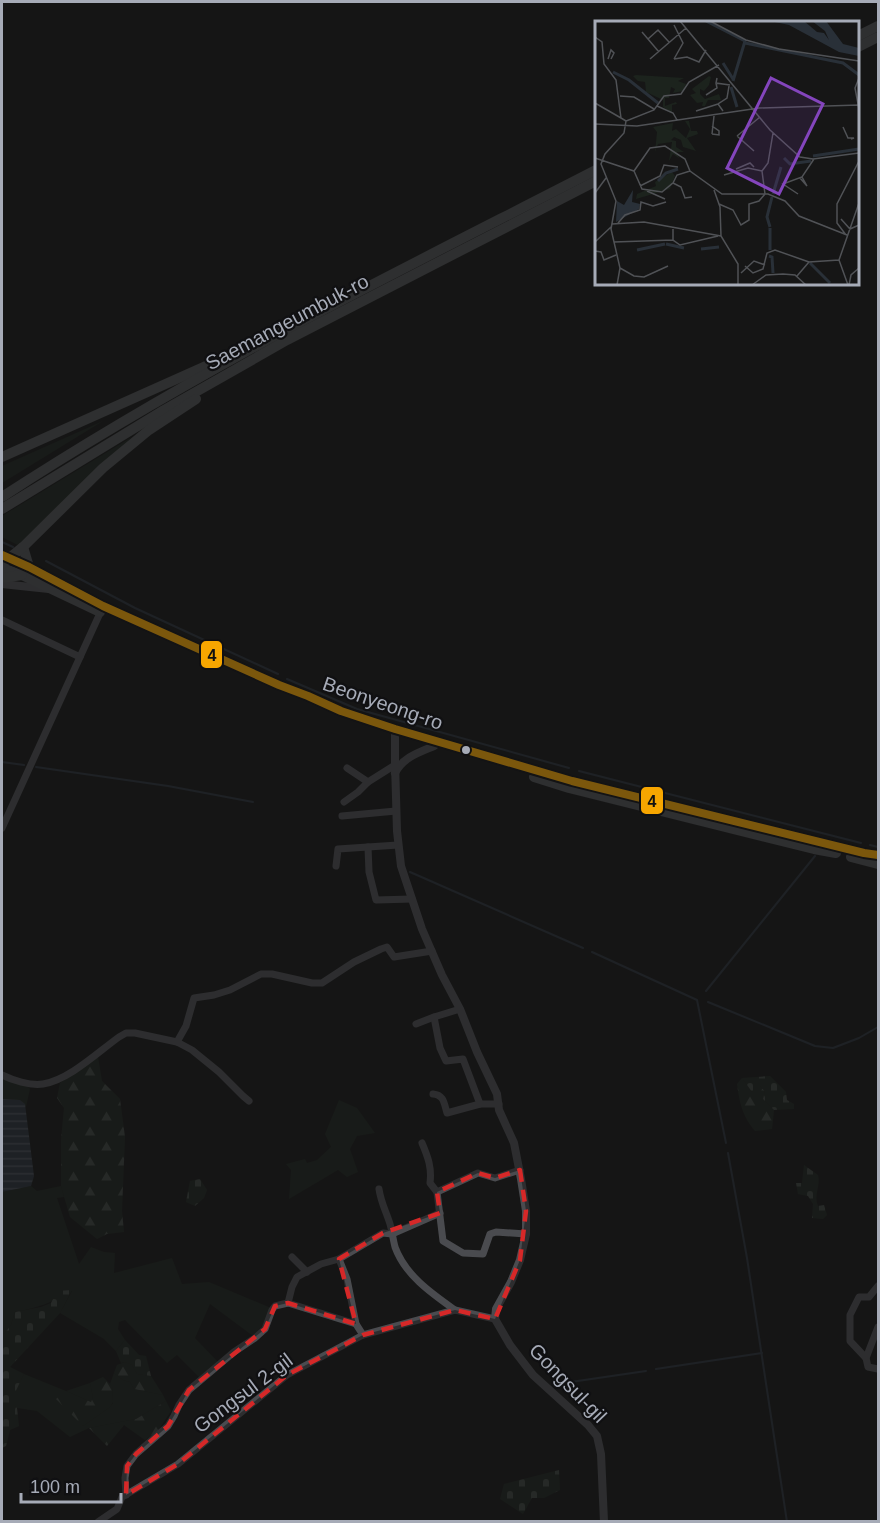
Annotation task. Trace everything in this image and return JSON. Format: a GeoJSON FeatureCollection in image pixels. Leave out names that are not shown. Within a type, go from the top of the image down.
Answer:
{"type":"FeatureCollection","features":[{"type":"Feature","properties":{"kind":"highway"},"geometry":{"type":"LineString","coordinates":[[859,36],[879,26]]}},
{"type":"Feature","properties":{"kind":"highway"},"geometry":{"type":"LineString","coordinates":[[859,47],[879,37]]}},
{"type":"Feature","properties":{"kind":"highway","name":"Saemangeumbuk-ro"},"geometry":{"type":"LineString","coordinates":[[3,504],[164,410],[284,336],[595,171]]}},
{"type":"Feature","properties":{"kind":"highway","name":"Saemangeumbuk-ro"},"geometry":{"type":"LineString","coordinates":[[284,336],[595,182]]}},
{"type":"Feature","properties":{"kind":"highway"},"geometry":{"type":"LineString","coordinates":[[2,457],[284,336]]}},
{"type":"Feature","properties":{"kind":"highway"},"geometry":{"type":"LineString","coordinates":[[3,561],[23,548],[103,468],[149,430],[284,336]]}},
{"type":"Feature","properties":{"kind":"highway"},"geometry":{"type":"LineString","coordinates":[[2,578],[26,571],[23,548]]}},
{"type":"Feature","properties":{"kind":"main road","name":"Beonyeong-ro"},"geometry":{"type":"LineString","coordinates":[[3,561],[324,711],[572,781],[879,855]]}},
{"type":"Feature","properties":{"kind":"main road","name":"Beonyeong-ro"},"geometry":{"type":"LineString","coordinates":[[26,571],[53,589],[102,609]]}},
{"type":"Feature","properties":{"kind":"main road","name":"Beonyeong-ro"},"geometry":{"type":"LineString","coordinates":[[395,732],[569,788],[879,864]]}},
{"type":"Feature","properties":{"kind":"street"},"geometry":{"type":"LineString","coordinates":[[2,584],[42,590],[53,589]]}},
{"type":"Feature","properties":{"kind":"street"},"geometry":{"type":"LineString","coordinates":[[2,828],[102,609]]}},
{"type":"Feature","properties":{"kind":"street"},"geometry":{"type":"LineString","coordinates":[[2,620],[80,657]]}},
{"type":"Feature","properties":{"kind":"street"},"geometry":{"type":"LineString","coordinates":[[395,732],[396,811],[401,866],[442,975],[460,1009],[497,1094],[499,1110],[514,1143],[520,1170],[526,1211],[526,1233],[520,1260],[496,1309],[495,1319]]}},
{"type":"Feature","properties":{"kind":"street"},"geometry":{"type":"LineString","coordinates":[[344,802],[368,782],[434,746]]}},
{"type":"Feature","properties":{"kind":"street"},"geometry":{"type":"LineString","coordinates":[[347,768],[368,782]]}},
{"type":"Feature","properties":{"kind":"street"},"geometry":{"type":"LineString","coordinates":[[342,816],[396,811]]}},
{"type":"Feature","properties":{"kind":"street"},"geometry":{"type":"LineString","coordinates":[[336,866],[338,849],[398,845]]}},
{"type":"Feature","properties":{"kind":"street"},"geometry":{"type":"LineString","coordinates":[[368,848],[369,872],[376,900],[412,899]]}},
{"type":"Feature","properties":{"kind":"street"},"geometry":{"type":"LineString","coordinates":[[177,1042],[186,1026],[194,998],[230,990],[261,974],[322,983],[354,962],[387,947],[393,957],[432,951]]}},
{"type":"Feature","properties":{"kind":"street"},"geometry":{"type":"LineString","coordinates":[[416,1024],[460,1009]]}},
{"type":"Feature","properties":{"kind":"street"},"geometry":{"type":"LineString","coordinates":[[434,1017],[440,1048],[446,1061],[463,1059],[480,1104]]}},
{"type":"Feature","properties":{"kind":"street"},"geometry":{"type":"LineString","coordinates":[[2,1075],[18,1081],[46,1084],[73,1071],[126,1033],[135,1033],[177,1042],[192,1050],[249,1101]]}},
{"type":"Feature","properties":{"kind":"street"},"geometry":{"type":"LineString","coordinates":[[433,1094],[443,1097],[447,1113],[480,1104],[499,1104]]}},
{"type":"Feature","properties":{"kind":"street"},"geometry":{"type":"LineString","coordinates":[[422,1143],[429,1157],[430,1183],[437,1192],[443,1241],[464,1253],[483,1254],[490,1234],[496,1232],[526,1233]]}},
{"type":"Feature","properties":{"kind":"street"},"geometry":{"type":"LineString","coordinates":[[437,1192],[478,1173],[495,1178],[520,1170]]}},
{"type":"Feature","properties":{"kind":"street"},"geometry":{"type":"LineString","coordinates":[[379,1189],[381,1204],[390,1224],[395,1248],[400,1258],[414,1278],[454,1310]]}},
{"type":"Feature","properties":{"kind":"street"},"geometry":{"type":"LineString","coordinates":[[288,1303],[297,1277],[321,1264],[339,1259],[383,1233],[392,1234],[440,1213]]}},
{"type":"Feature","properties":{"kind":"street"},"geometry":{"type":"LineString","coordinates":[[292,1257],[307,1272]]}},
{"type":"Feature","properties":{"kind":"street"},"geometry":{"type":"LineString","coordinates":[[339,1259],[347,1279],[356,1324],[363,1335]]}},
{"type":"Feature","properties":{"kind":"street"},"geometry":{"type":"LineString","coordinates":[[867,1358],[850,1341],[850,1315],[859,1297],[869,1297],[879,1286]]}},
{"type":"Feature","properties":{"kind":"street"},"geometry":{"type":"LineString","coordinates":[[126,1495],[127,1466],[136,1454],[168,1426],[178,1405],[189,1390],[265,1329],[275,1306],[288,1303],[356,1324]]}},
{"type":"Feature","properties":{"kind":"street","name":"Gongsul 2-gil"},"geometry":{"type":"LineString","coordinates":[[98,1521],[117,1509],[122,1497],[178,1464],[286,1375],[363,1335],[454,1310],[495,1319]]}},
{"type":"Feature","properties":{"kind":"street","name":"Gongsul-gil"},"geometry":{"type":"LineString","coordinates":[[495,1319],[510,1346],[533,1375],[597,1436],[601,1454],[604,1521]]}},
{"type":"Feature","properties":{"kind":"street"},"geometry":{"type":"LineString","coordinates":[[878,1370],[868,1367],[867,1358],[879,1327]]}},
{"type":"Feature","properties":{"kind":"highlighted area"},"geometry":{"type":"Polygon","coordinates":[[[520,1170],[526,1211],[520,1260],[495,1319],[455,1310],[363,1335],[287,1375],[178,1464],[126,1495],[127,1466],[136,1454],[168,1426],[189,1390],[265,1329],[275,1306],[288,1303],[356,1324],[339,1259],[383,1233],[440,1213],[437,1192],[478,1173],[495,1178],[520,1170]]]}},
{"type":"Feature","properties":{"kind":"green space"},"geometry":{"type":"Polygon","coordinates":[[[103,421],[2,483],[2,466],[103,421]]]}},
{"type":"Feature","properties":{"kind":"green space"},"geometry":{"type":"Polygon","coordinates":[[[132,437],[18,545],[2,537],[2,516],[132,437]]]}},
{"type":"Feature","properties":{"kind":"green space"},"geometry":{"type":"Polygon","coordinates":[[[98,1057],[102,1081],[120,1099],[125,1137],[122,1211],[124,1232],[107,1234],[97,1239],[70,1217],[61,1186],[64,1108],[57,1098],[60,1083],[98,1057]]]}},
{"type":"Feature","properties":{"kind":"green space"},"geometry":{"type":"Polygon","coordinates":[[[770,1076],[786,1092],[787,1100],[794,1104],[794,1109],[774,1110],[763,1099],[765,1091],[760,1086],[752,1092],[742,1078],[770,1076]]]}},
{"type":"Feature","properties":{"kind":"green space"},"geometry":{"type":"Polygon","coordinates":[[[742,1078],[752,1092],[759,1085],[765,1091],[763,1099],[774,1110],[772,1129],[755,1131],[747,1120],[737,1084],[742,1078]]]}},
{"type":"Feature","properties":{"kind":"green space"},"geometry":{"type":"Polygon","coordinates":[[[2,1079],[26,1085],[30,1089],[26,1107],[19,1101],[2,1099],[2,1079]]]}},
{"type":"Feature","properties":{"kind":"green space"},"geometry":{"type":"Polygon","coordinates":[[[339,1100],[357,1108],[375,1133],[357,1136],[350,1149],[358,1172],[347,1177],[338,1170],[289,1199],[291,1170],[286,1164],[305,1159],[307,1163],[317,1160],[331,1147],[325,1134],[339,1100]]]}},
{"type":"Feature","properties":{"kind":"green space"},"geometry":{"type":"Polygon","coordinates":[[[804,1165],[818,1175],[817,1202],[818,1206],[824,1205],[827,1215],[823,1219],[812,1218],[813,1204],[808,1196],[798,1194],[796,1183],[802,1183],[804,1165]]]}},
{"type":"Feature","properties":{"kind":"green space"},"geometry":{"type":"Polygon","coordinates":[[[200,1179],[207,1190],[204,1198],[195,1206],[186,1202],[190,1181],[200,1179]]]}},
{"type":"Feature","properties":{"kind":"green space"},"geometry":{"type":"Polygon","coordinates":[[[31,1186],[37,1191],[61,1186],[64,1197],[57,1198],[79,1264],[91,1247],[115,1253],[114,1273],[172,1258],[182,1284],[209,1282],[271,1308],[263,1325],[253,1336],[210,1304],[195,1338],[218,1362],[200,1378],[177,1355],[167,1363],[125,1320],[119,1322],[118,1329],[125,1340],[116,1351],[104,1339],[60,1313],[72,1291],[44,1304],[15,1312],[11,1325],[4,1334],[2,1333],[2,1192],[31,1186]]]}},
{"type":"Feature","properties":{"kind":"green space"},"geometry":{"type":"Polygon","coordinates":[[[72,1290],[60,1313],[10,1367],[24,1374],[11,1401],[17,1408],[19,1426],[10,1430],[6,1446],[2,1448],[2,1333],[4,1334],[11,1325],[15,1312],[41,1307],[51,1303],[57,1291],[72,1290]]]}},
{"type":"Feature","properties":{"kind":"green space"},"geometry":{"type":"Polygon","coordinates":[[[125,1340],[139,1355],[146,1356],[151,1376],[137,1374],[132,1365],[121,1363],[116,1351],[125,1340]]]}},
{"type":"Feature","properties":{"kind":"green space"},"geometry":{"type":"Polygon","coordinates":[[[125,1362],[132,1365],[137,1374],[151,1376],[163,1395],[134,1389],[130,1382],[114,1373],[117,1365],[125,1362]]]}},
{"type":"Feature","properties":{"kind":"green space"},"geometry":{"type":"Polygon","coordinates":[[[114,1373],[130,1382],[134,1389],[163,1395],[166,1401],[136,1419],[89,1428],[70,1437],[37,1411],[17,1408],[10,1401],[24,1374],[66,1391],[83,1426],[113,1403],[110,1384],[114,1373]]]}},
{"type":"Feature","properties":{"kind":"green space"},"geometry":{"type":"Polygon","coordinates":[[[103,1377],[112,1386],[113,1402],[110,1407],[83,1426],[56,1399],[66,1391],[91,1402],[93,1397],[90,1383],[103,1377]]]}},
{"type":"Feature","properties":{"kind":"green space"},"geometry":{"type":"Polygon","coordinates":[[[90,1383],[93,1397],[91,1402],[66,1391],[90,1383]]]}},
{"type":"Feature","properties":{"kind":"green space"},"geometry":{"type":"Polygon","coordinates":[[[166,1401],[171,1411],[157,1432],[145,1440],[124,1425],[107,1446],[89,1428],[136,1419],[166,1401]]]}},
{"type":"Feature","properties":{"kind":"green space"},"geometry":{"type":"Polygon","coordinates":[[[559,1470],[560,1490],[544,1498],[532,1498],[523,1514],[500,1499],[504,1484],[559,1470]]]}},
{"type":"Feature","properties":{"kind":"shaded area"},"geometry":{"type":"Polygon","coordinates":[[[2,1099],[20,1100],[25,1104],[34,1176],[31,1186],[2,1192],[2,1099]]]}},
{"type":"Feature","properties":{"kind":"waterway"},"geometry":{"type":"LineString","coordinates":[[2,542],[13,547]]}},
{"type":"Feature","properties":{"kind":"waterway"},"geometry":{"type":"LineString","coordinates":[[46,561],[135,608],[278,674]]}},
{"type":"Feature","properties":{"kind":"waterway"},"geometry":{"type":"LineString","coordinates":[[287,679],[357,709],[569,768]]}},
{"type":"Feature","properties":{"kind":"waterway"},"geometry":{"type":"LineString","coordinates":[[2,762],[24,765]]}},
{"type":"Feature","properties":{"kind":"waterway"},"geometry":{"type":"LineString","coordinates":[[36,767],[168,786],[253,802]]}},
{"type":"Feature","properties":{"kind":"waterway"},"geometry":{"type":"LineString","coordinates":[[579,771],[861,843]]}},
{"type":"Feature","properties":{"kind":"waterway"},"geometry":{"type":"LineString","coordinates":[[870,845],[878,847]]}},
{"type":"Feature","properties":{"kind":"waterway"},"geometry":{"type":"LineString","coordinates":[[706,991],[815,856]]}},
{"type":"Feature","properties":{"kind":"waterway"},"geometry":{"type":"LineString","coordinates":[[410,872],[583,948]]}},
{"type":"Feature","properties":{"kind":"waterway"},"geometry":{"type":"LineString","coordinates":[[592,952],[697,1000],[726,1143]]}},
{"type":"Feature","properties":{"kind":"waterway"},"geometry":{"type":"LineString","coordinates":[[708,1002],[815,1046],[833,1048],[859,1038],[878,1027]]}},
{"type":"Feature","properties":{"kind":"waterway"},"geometry":{"type":"LineString","coordinates":[[728,1153],[747,1258],[787,1522]]}},
{"type":"Feature","properties":{"kind":"waterway"},"geometry":{"type":"LineString","coordinates":[[656,1369],[762,1353]]}},
{"type":"Feature","properties":{"kind":"waterway"},"geometry":{"type":"LineString","coordinates":[[557,1384],[646,1371]]}},
{"type":"Feature","properties":{"kind":"transit line","name":"4"},"geometry":{"type":"LineString","coordinates":[[2,555],[103,606],[341,711],[572,781],[878,855]]}}]}
